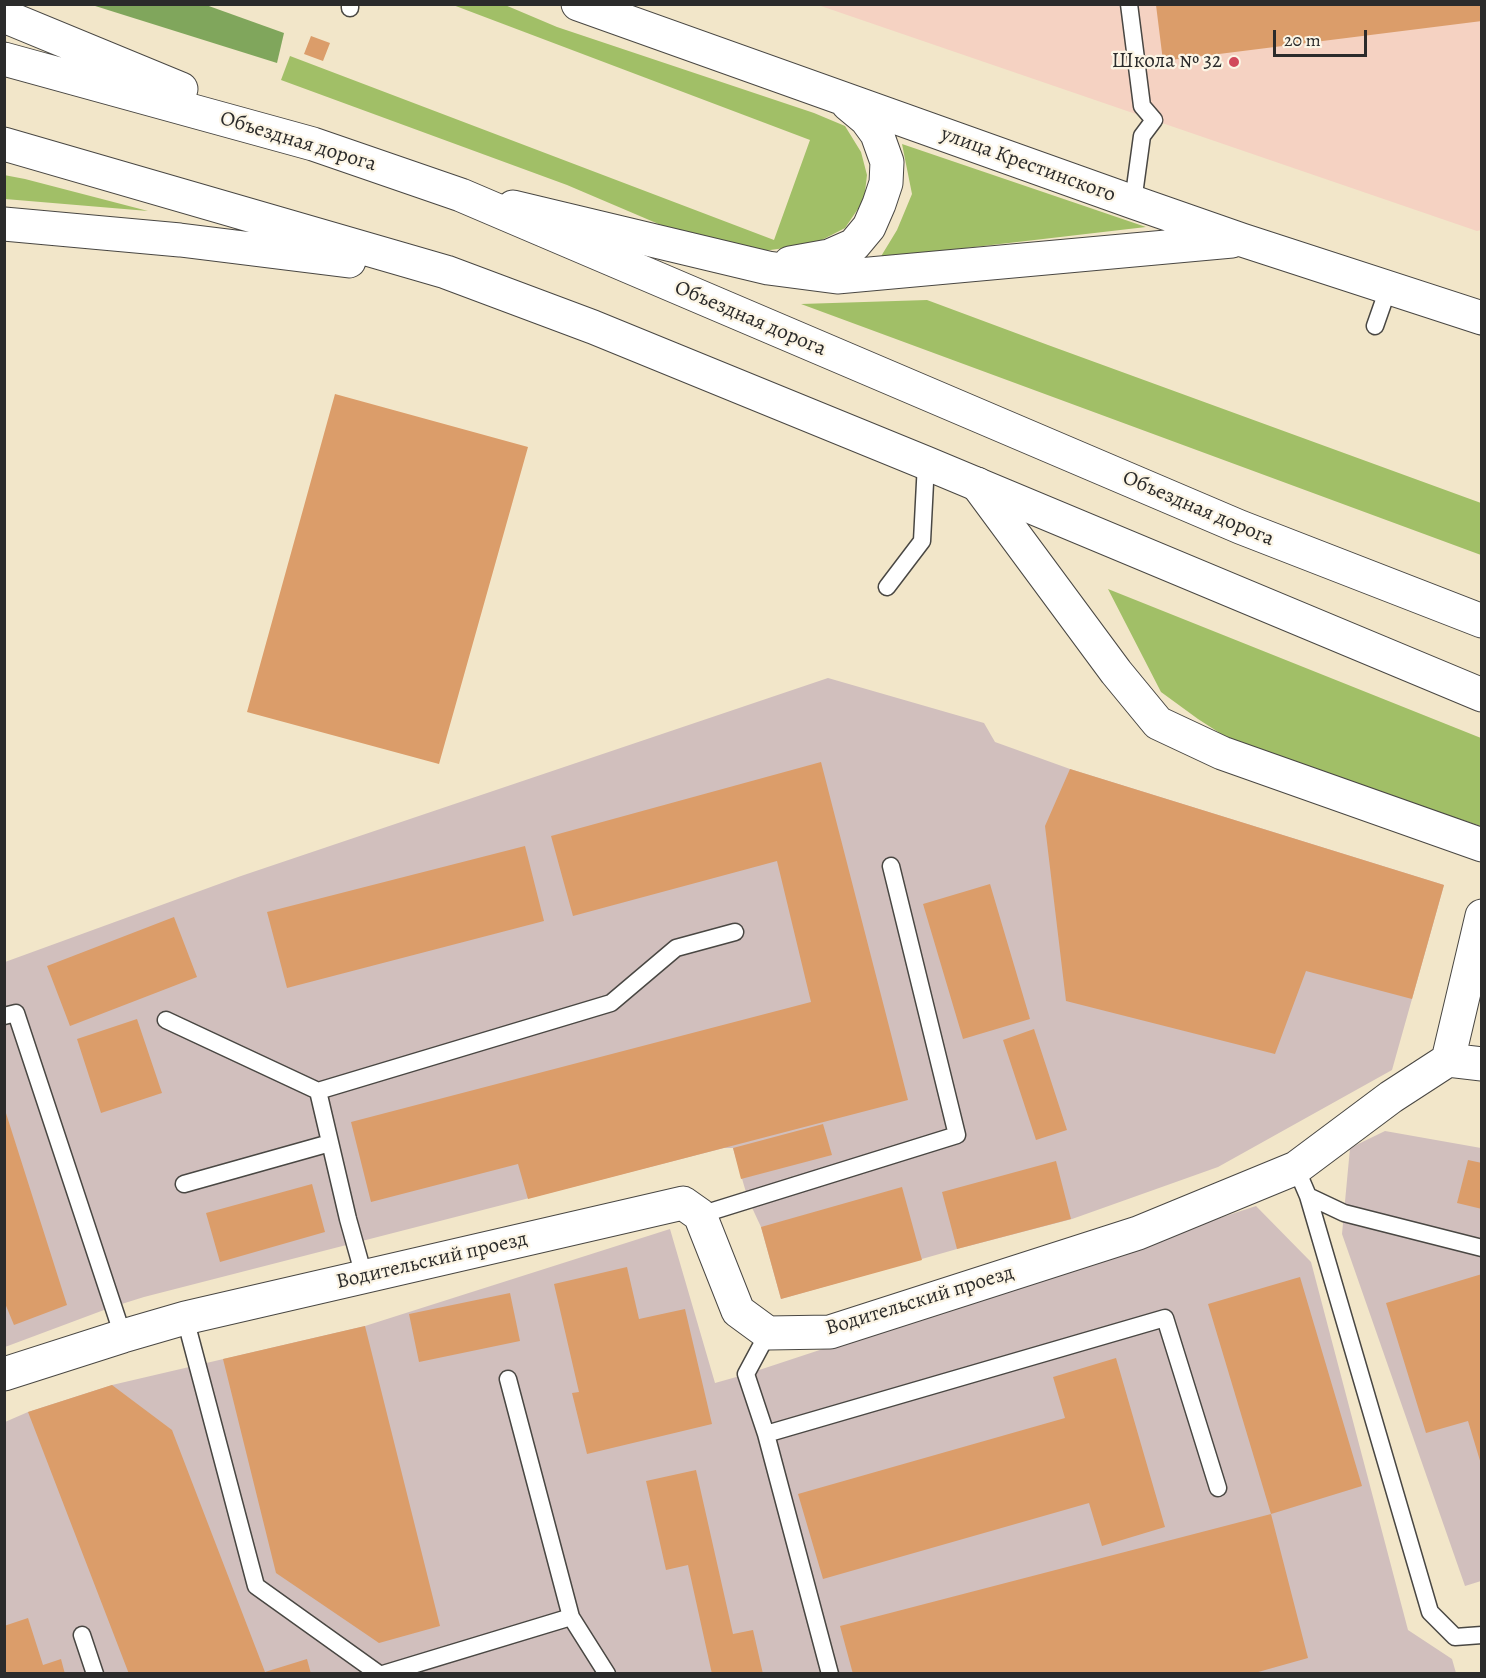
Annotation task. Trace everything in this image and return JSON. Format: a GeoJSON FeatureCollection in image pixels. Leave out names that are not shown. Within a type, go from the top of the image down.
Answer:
{"type":"FeatureCollection","features":[{"type":"Feature","properties":{"kind":"street","name":"улица Крестинского"},"geometry":{"type":"LineString","coordinates":[[578,4],[1242,240],[1482,318]]}},
{"type":"Feature","properties":{"kind":"street"},"geometry":{"type":"LineString","coordinates":[[4,16],[313,144]]}},
{"type":"Feature","properties":{"kind":"street","name":"Объездная дорога"},"geometry":{"type":"LineString","coordinates":[[4,58],[313,144],[461,195],[1240,527],[1482,621]]}},
{"type":"Feature","properties":{"kind":"street"},"geometry":{"type":"LineString","coordinates":[[768,267],[829,256],[854,245],[873,219],[886,183],[887,162],[878,134],[866,119],[840,97]]}},
{"type":"Feature","properties":{"kind":"street"},"geometry":{"type":"LineString","coordinates":[[4,144],[446,272],[593,327],[977,484],[1482,695]]}},
{"type":"Feature","properties":{"kind":"street"},"geometry":{"type":"LineString","coordinates":[[461,195],[768,267],[837,278],[1242,240]]}},
{"type":"Feature","properties":{"kind":"street"},"geometry":{"type":"LineString","coordinates":[[4,224],[180,240],[446,272]]}},
{"type":"Feature","properties":{"kind":"street"},"geometry":{"type":"LineString","coordinates":[[977,484],[1116,672],[1158,723],[1222,753],[1482,845]]}},
{"type":"Feature","properties":{"kind":"street"},"geometry":{"type":"LineString","coordinates":[[1482,916],[1448,1060],[1482,1064]]}},
{"type":"Feature","properties":{"kind":"street","name":"Водительский проезд"},"geometry":{"type":"LineString","coordinates":[[768,1333],[830,1332],[1302,1182],[1391,1097],[1448,1060]]}},
{"type":"Feature","properties":{"kind":"street","name":"Водительский проезд"},"geometry":{"type":"LineString","coordinates":[[4,1374],[185,1318],[683,1203],[700,1215]]}},
{"type":"Feature","properties":{"kind":"street"},"geometry":{"type":"LineString","coordinates":[[700,1215],[738,1311],[768,1333]]}},
{"type":"Feature","properties":{"kind":"lane"},"geometry":{"type":"LineString","coordinates":[[1130,4],[1142,106],[1154,120],[1143,136],[1133,202]]}},
{"type":"Feature","properties":{"kind":"lane"},"geometry":{"type":"LineString","coordinates":[[1374,326],[1389,286]]}},
{"type":"Feature","properties":{"kind":"lane"},"geometry":{"type":"LineString","coordinates":[[887,587],[922,541],[926,463]]}},
{"type":"Feature","properties":{"kind":"lane"},"geometry":{"type":"LineString","coordinates":[[700,1215],[957,1135],[891,866]]}},
{"type":"Feature","properties":{"kind":"lane"},"geometry":{"type":"LineString","coordinates":[[166,1020],[318,1091],[611,1003],[676,948],[735,932]]}},
{"type":"Feature","properties":{"kind":"lane"},"geometry":{"type":"LineString","coordinates":[[4,1016],[16,1012],[123,1336]]}},
{"type":"Feature","properties":{"kind":"lane"},"geometry":{"type":"LineString","coordinates":[[318,1091],[364,1276]]}},
{"type":"Feature","properties":{"kind":"lane"},"geometry":{"type":"LineString","coordinates":[[184,1184],[330,1143]]}},
{"type":"Feature","properties":{"kind":"lane"},"geometry":{"type":"LineString","coordinates":[[1302,1182],[1344,1213],[1482,1248]]}},
{"type":"Feature","properties":{"kind":"lane"},"geometry":{"type":"LineString","coordinates":[[1302,1182],[1430,1612],[1455,1637],[1482,1635]]}},
{"type":"Feature","properties":{"kind":"lane"},"geometry":{"type":"LineString","coordinates":[[185,1318],[256,1586],[381,1674],[571,1617]]}},
{"type":"Feature","properties":{"kind":"lane"},"geometry":{"type":"LineString","coordinates":[[766,1434],[1165,1318],[1218,1488]]}},
{"type":"Feature","properties":{"kind":"lane"},"geometry":{"type":"LineString","coordinates":[[768,1333],[747,1374],[766,1434],[830,1674]]}},
{"type":"Feature","properties":{"kind":"lane"},"geometry":{"type":"LineString","coordinates":[[508,1379],[571,1617],[607,1674]]}},
{"type":"Feature","properties":{"kind":"lane"},"geometry":{"type":"LineString","coordinates":[[82,1635],[95,1674]]}},
{"type":"Feature","properties":{"kind":"shaded area","name":"Школа № 32"},"geometry":{"type":"Polygon","coordinates":[[[818,5],[1481,5],[1481,230],[1477,231],[818,5]]]}},
{"type":"Feature","properties":{"kind":"shaded area"},"geometry":{"type":"Polygon","coordinates":[[[828,678],[984,723],[995,742],[1070,769],[1444,885],[1392,1070],[1218,1167],[1072,1219],[781,1299],[761,1227],[748,1199],[733,1148],[724,1148],[144,1297],[5,1347],[5,962],[241,876],[828,678]]]}},
{"type":"Feature","properties":{"kind":"shaded area"},"geometry":{"type":"Polygon","coordinates":[[[1385,1131],[1481,1148],[1481,1581],[1465,1586],[1342,1234],[1350,1148],[1385,1131]]]}},
{"type":"Feature","properties":{"kind":"shaded area"},"geometry":{"type":"Polygon","coordinates":[[[1256,1206],[1311,1262],[1408,1630],[1452,1659],[1456,1673],[5,1674],[5,1422],[28,1412],[112,1385],[365,1326],[670,1229],[715,1383],[1256,1206]]]}},
{"type":"Feature","properties":{"kind":"green space"},"geometry":{"type":"Polygon","coordinates":[[[92,5],[206,5],[284,33],[277,63],[92,5]]]}},
{"type":"Feature","properties":{"kind":"green space"},"geometry":{"type":"Polygon","coordinates":[[[453,5],[505,5],[557,27],[814,113],[845,126],[861,152],[867,175],[864,200],[845,228],[814,244],[763,251],[675,231],[567,185],[281,80],[290,56],[774,240],[810,140],[453,5]]]}},
{"type":"Feature","properties":{"kind":"green space"},"geometry":{"type":"Polygon","coordinates":[[[902,144],[1146,227],[880,258],[897,230],[912,194],[902,144]]]}},
{"type":"Feature","properties":{"kind":"green space"},"geometry":{"type":"Polygon","coordinates":[[[4,175],[25,179],[148,211],[5,199],[4,175]]]}},
{"type":"Feature","properties":{"kind":"green space"},"geometry":{"type":"Polygon","coordinates":[[[927,300],[1481,503],[1481,555],[801,304],[927,300]]]}},
{"type":"Feature","properties":{"kind":"green space"},"geometry":{"type":"Polygon","coordinates":[[[1108,589],[1481,738],[1481,826],[1243,748],[1161,692],[1108,589]]]}},
{"type":"Feature","properties":{"kind":"building"},"geometry":{"type":"Polygon","coordinates":[[[1156,5],[1482,5],[1482,21],[1163,61],[1156,5]]]}},
{"type":"Feature","properties":{"kind":"building"},"geometry":{"type":"Polygon","coordinates":[[[311,36],[330,43],[323,61],[304,54],[311,36]]]}},
{"type":"Feature","properties":{"kind":"building"},"geometry":{"type":"Polygon","coordinates":[[[335,394],[528,447],[439,764],[247,712],[335,394]]]}},
{"type":"Feature","properties":{"kind":"building"},"geometry":{"type":"Polygon","coordinates":[[[821,762],[908,1100],[528,1199],[518,1164],[371,1202],[351,1122],[811,1002],[777,861],[573,916],[551,836],[821,762]]]}},
{"type":"Feature","properties":{"kind":"building"},"geometry":{"type":"Polygon","coordinates":[[[1070,769],[1444,885],[1412,999],[1306,971],[1275,1054],[1066,1001],[1045,826],[1070,769]]]}},
{"type":"Feature","properties":{"kind":"building"},"geometry":{"type":"Polygon","coordinates":[[[525,846],[544,921],[287,988],[267,912],[525,846]]]}},
{"type":"Feature","properties":{"kind":"building"},"geometry":{"type":"Polygon","coordinates":[[[990,884],[1030,1019],[963,1039],[923,904],[990,884]]]}},
{"type":"Feature","properties":{"kind":"building"},"geometry":{"type":"Polygon","coordinates":[[[174,917],[197,977],[70,1026],[47,966],[174,917]]]}},
{"type":"Feature","properties":{"kind":"building"},"geometry":{"type":"Polygon","coordinates":[[[137,1019],[162,1093],[101,1113],[77,1039],[137,1019]]]}},
{"type":"Feature","properties":{"kind":"building"},"geometry":{"type":"Polygon","coordinates":[[[1034,1029],[1067,1130],[1036,1140],[1003,1040],[1034,1029]]]}},
{"type":"Feature","properties":{"kind":"building"},"geometry":{"type":"Polygon","coordinates":[[[5,1110],[67,1305],[14,1325],[4,1301],[5,1110]]]}},
{"type":"Feature","properties":{"kind":"building"},"geometry":{"type":"Polygon","coordinates":[[[823,1124],[832,1155],[741,1179],[733,1148],[823,1124]]]}},
{"type":"Feature","properties":{"kind":"building"},"geometry":{"type":"Polygon","coordinates":[[[1468,1160],[1482,1163],[1482,1209],[1457,1203],[1468,1160]]]}},
{"type":"Feature","properties":{"kind":"building"},"geometry":{"type":"Polygon","coordinates":[[[1056,1161],[1071,1219],[957,1249],[942,1192],[1056,1161]]]}},
{"type":"Feature","properties":{"kind":"building"},"geometry":{"type":"Polygon","coordinates":[[[312,1184],[325,1232],[220,1262],[206,1213],[312,1184]]]}},
{"type":"Feature","properties":{"kind":"building"},"geometry":{"type":"Polygon","coordinates":[[[902,1187],[922,1260],[781,1299],[761,1227],[902,1187]]]}},
{"type":"Feature","properties":{"kind":"building"},"geometry":{"type":"Polygon","coordinates":[[[627,1267],[639,1319],[685,1309],[712,1424],[587,1454],[572,1393],[579,1392],[554,1284],[627,1267]]]}},
{"type":"Feature","properties":{"kind":"building"},"geometry":{"type":"Polygon","coordinates":[[[1482,1274],[1481,1464],[1468,1421],[1426,1433],[1386,1303],[1482,1274]]]}},
{"type":"Feature","properties":{"kind":"building"},"geometry":{"type":"Polygon","coordinates":[[[1300,1277],[1362,1486],[1271,1514],[1208,1304],[1300,1277]]]}},
{"type":"Feature","properties":{"kind":"building"},"geometry":{"type":"Polygon","coordinates":[[[510,1293],[520,1341],[419,1362],[409,1314],[510,1293]]]}},
{"type":"Feature","properties":{"kind":"building"},"geometry":{"type":"Polygon","coordinates":[[[365,1326],[440,1626],[379,1643],[276,1573],[223,1359],[365,1326]]]}},
{"type":"Feature","properties":{"kind":"building"},"geometry":{"type":"Polygon","coordinates":[[[1116,1358],[1165,1527],[1102,1546],[1089,1503],[823,1579],[798,1494],[1065,1418],[1053,1377],[1116,1358]]]}},
{"type":"Feature","properties":{"kind":"building"},"geometry":{"type":"Polygon","coordinates":[[[112,1385],[172,1430],[265,1672],[307,1659],[311,1674],[129,1674],[28,1412],[112,1385]]]}},
{"type":"Feature","properties":{"kind":"building"},"geometry":{"type":"Polygon","coordinates":[[[696,1470],[733,1634],[753,1630],[763,1674],[712,1674],[688,1565],[666,1570],[646,1481],[696,1470]]]}},
{"type":"Feature","properties":{"kind":"building"},"geometry":{"type":"Polygon","coordinates":[[[1271,1514],[1308,1658],[1251,1674],[853,1674],[840,1626],[1271,1514]]]}},
{"type":"Feature","properties":{"kind":"building"},"geometry":{"type":"Polygon","coordinates":[[[28,1618],[43,1665],[61,1659],[65,1674],[4,1674],[4,1626],[28,1618]]]}},
{"type":"Feature","properties":{"kind":"place","name":"Школа № 32"},"geometry":{"type":"Point","coordinates":[1234,62]}}]}
